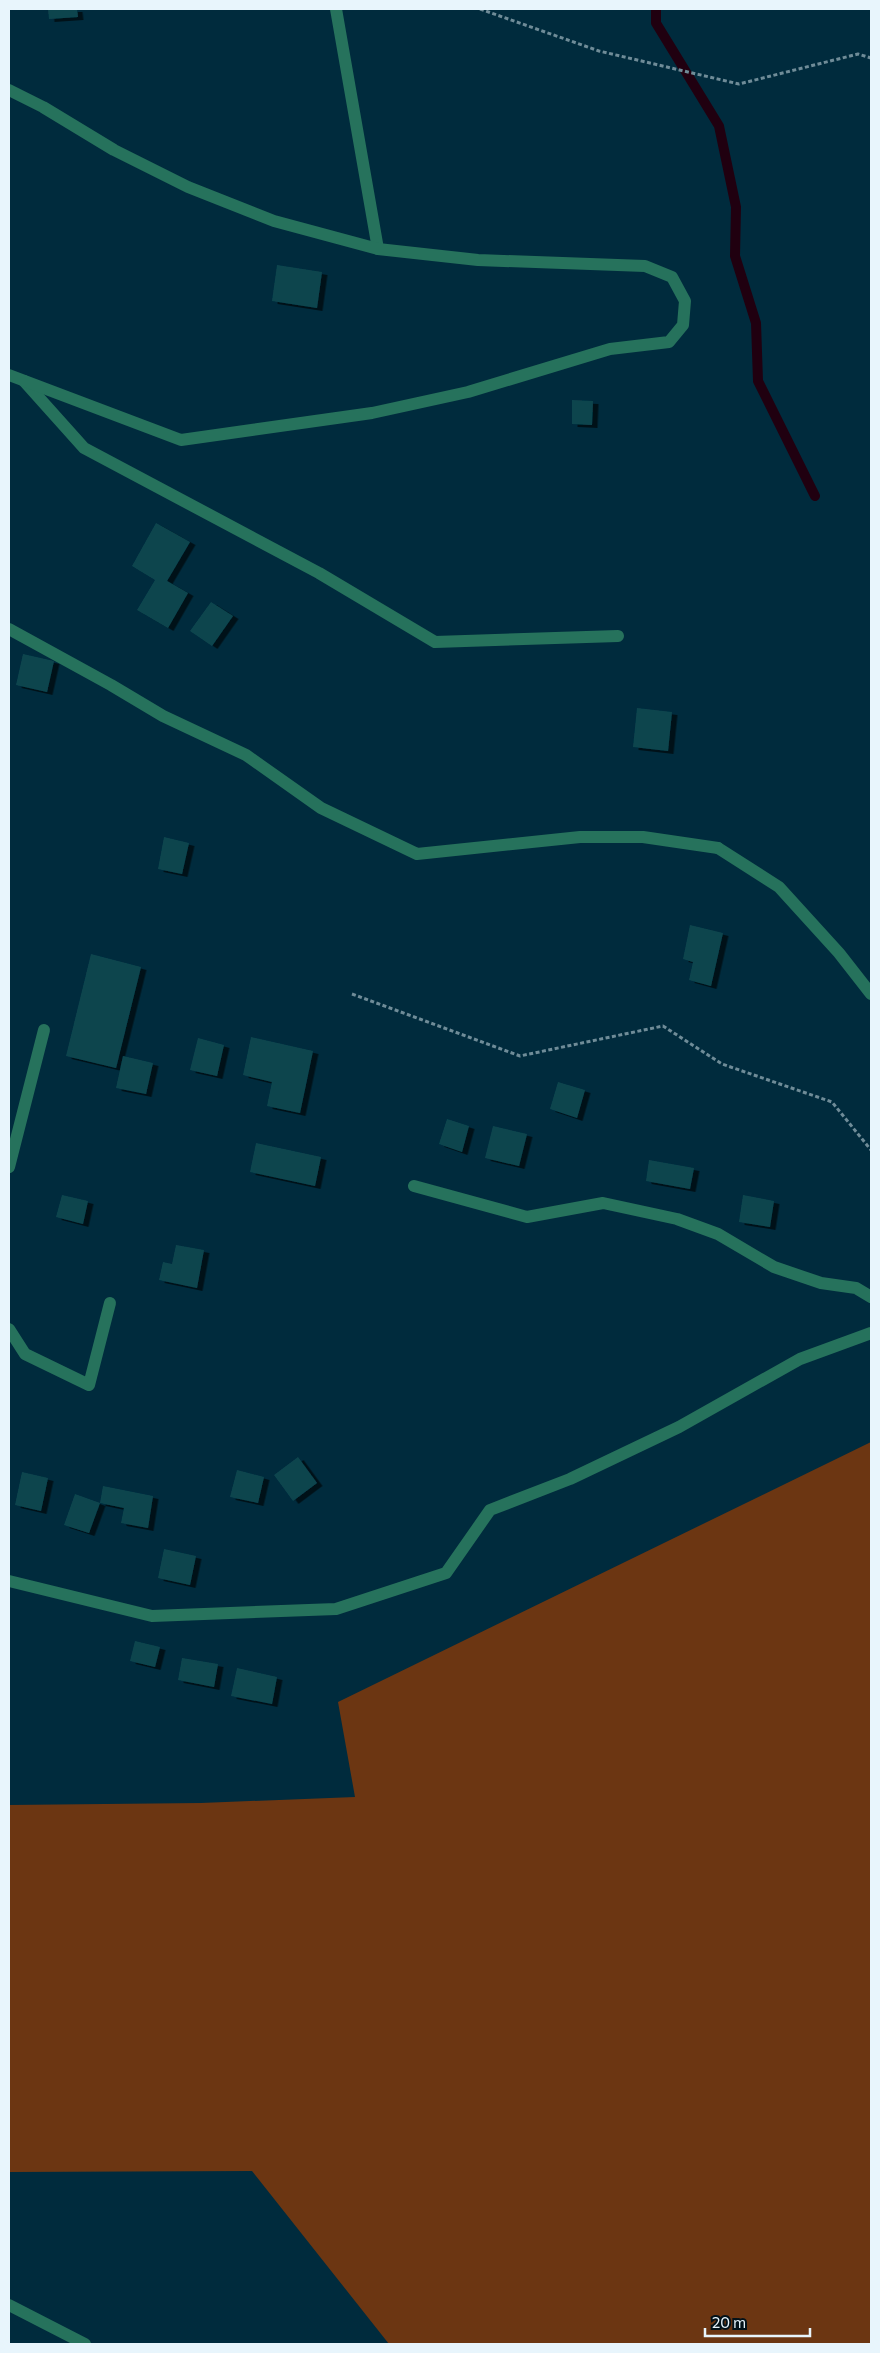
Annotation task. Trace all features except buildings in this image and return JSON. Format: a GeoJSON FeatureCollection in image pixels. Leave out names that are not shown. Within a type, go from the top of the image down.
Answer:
{"type":"FeatureCollection","features":[{"type":"Feature","properties":{"kind":"street"},"geometry":{"type":"LineString","coordinates":[[336,9],[378,249]]}},
{"type":"Feature","properties":{"kind":"street"},"geometry":{"type":"LineString","coordinates":[[9,90],[43,107],[114,150],[188,187],[274,221],[378,249],[478,260],[645,266],[672,277],[685,300],[683,325],[668,342],[610,349],[468,392],[372,413],[180,440],[9,375]]}},
{"type":"Feature","properties":{"kind":"street"},"geometry":{"type":"LineString","coordinates":[[24,381],[84,448],[319,573],[434,642],[618,636]]}},
{"type":"Feature","properties":{"kind":"street"},"geometry":{"type":"LineString","coordinates":[[9,630],[111,685],[163,716],[246,756],[321,808],[417,854],[580,837],[643,837],[718,848],[779,888],[839,953],[871,994]]}},
{"type":"Feature","properties":{"kind":"street"},"geometry":{"type":"LineString","coordinates":[[9,1167],[44,1030]]}},
{"type":"Feature","properties":{"kind":"street"},"geometry":{"type":"LineString","coordinates":[[414,1186],[527,1217],[603,1203],[677,1219],[718,1234],[774,1267],[821,1282],[856,1288],[871,1296]]}},
{"type":"Feature","properties":{"kind":"street"},"geometry":{"type":"LineString","coordinates":[[9,1329],[25,1354],[89,1384],[110,1303]]}},
{"type":"Feature","properties":{"kind":"street"},"geometry":{"type":"LineString","coordinates":[[9,1581],[152,1616],[336,1609],[446,1573],[490,1510],[570,1480],[679,1427],[800,1360],[871,1332]]}},
{"type":"Feature","properties":{"kind":"street"},"geometry":{"type":"LineString","coordinates":[[9,2305],[85,2344]]}},
{"type":"Feature","properties":{"kind":"path"},"geometry":{"type":"LineString","coordinates":[[480,9],[599,51],[739,84],[858,54],[871,58]]}},
{"type":"Feature","properties":{"kind":"path"},"geometry":{"type":"LineString","coordinates":[[352,994],[520,1056],[663,1026],[722,1064],[832,1102],[871,1150]]}},
{"type":"Feature","properties":{"kind":"shaded area"},"geometry":{"type":"Polygon","coordinates":[[[871,1442],[871,2344],[389,2344],[252,2171],[9,2172],[9,1805],[201,1803],[355,1797],[338,1702],[871,1442]]]}},
{"type":"Feature","properties":{"kind":"waterway"},"geometry":{"type":"LineString","coordinates":[[656,9],[656,23],[719,126],[736,207],[735,256],[756,323],[758,381],[815,496]]}}]}
